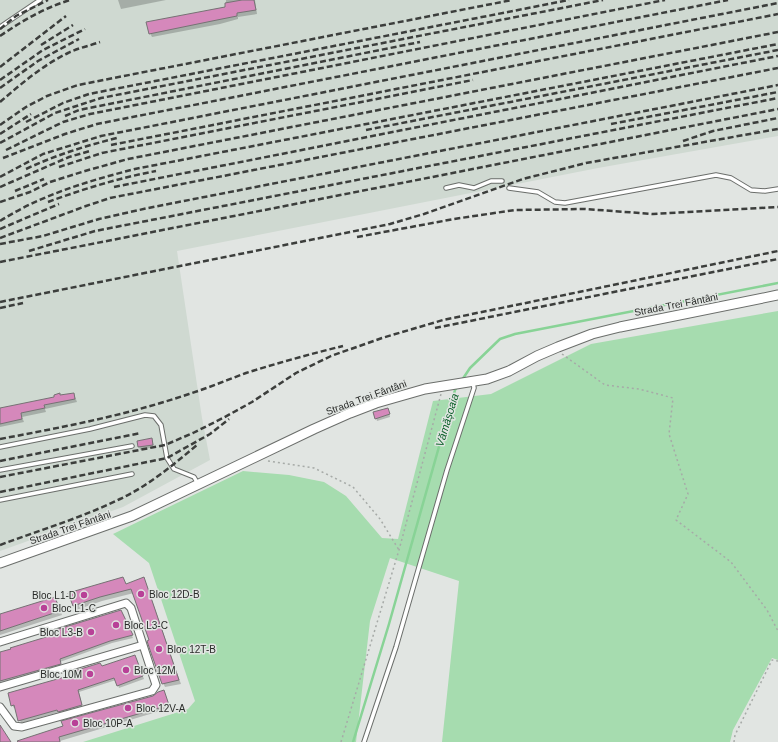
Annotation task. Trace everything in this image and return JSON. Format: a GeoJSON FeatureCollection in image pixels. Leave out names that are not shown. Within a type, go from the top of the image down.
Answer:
{"type":"FeatureCollection","features":[{"type":"Feature","properties":{"kind":"main road","name":"Strada Trei Fântâni"},"geometry":{"type":"LineString","coordinates":[[0,563],[132,516],[262,453],[357,410],[406,394],[454,383],[487,379],[509,371],[558,347],[592,334],[778,295]]}},
{"type":"Feature","properties":{"kind":"street"},"geometry":{"type":"LineString","coordinates":[[0,642],[126,603],[131,608],[156,685],[152,691],[22,727],[14,726],[0,707]]}},
{"type":"Feature","properties":{"kind":"street"},"geometry":{"type":"LineString","coordinates":[[0,687],[143,645]]}},
{"type":"Feature","properties":{"kind":"lane"},"geometry":{"type":"LineString","coordinates":[[0,27],[40,0]]}},
{"type":"Feature","properties":{"kind":"lane"},"geometry":{"type":"LineString","coordinates":[[509,188],[538,192],[555,202],[565,204],[716,175],[731,178],[751,190],[765,192],[778,189]]}},
{"type":"Feature","properties":{"kind":"lane"},"geometry":{"type":"LineString","coordinates":[[446,188],[459,186],[474,188],[491,181],[502,181]]}},
{"type":"Feature","properties":{"kind":"lane"},"geometry":{"type":"LineString","coordinates":[[364,742],[396,647],[447,470],[474,388],[471,381]]}},
{"type":"Feature","properties":{"kind":"lane"},"geometry":{"type":"LineString","coordinates":[[0,447],[90,429],[145,415],[154,416],[161,425],[167,458],[172,466],[174,469],[194,476],[198,484]]}},
{"type":"Feature","properties":{"kind":"lane"},"geometry":{"type":"LineString","coordinates":[[0,470],[132,446]]}},
{"type":"Feature","properties":{"kind":"lane"},"geometry":{"type":"LineString","coordinates":[[0,500],[132,474]]}},
{"type":"Feature","properties":{"kind":"path"},"geometry":{"type":"LineString","coordinates":[[558,347],[562,354],[605,385],[639,388],[673,398],[669,434],[688,494],[676,520],[731,562],[766,610],[778,630]]}},
{"type":"Feature","properties":{"kind":"path"},"geometry":{"type":"LineString","coordinates":[[341,742],[399,550],[434,416],[444,385]]}},
{"type":"Feature","properties":{"kind":"path"},"geometry":{"type":"LineString","coordinates":[[262,453],[266,460],[314,468],[353,487],[380,519],[399,550]]}},
{"type":"Feature","properties":{"kind":"path"},"geometry":{"type":"LineString","coordinates":[[734,742],[735,735],[772,660],[778,660]]}},
{"type":"Feature","properties":{"kind":"shaded area"},"geometry":{"type":"Polygon","coordinates":[[[0,0],[778,0],[778,136],[598,168],[177,251],[202,418],[210,460],[123,507],[0,551],[0,0]]]}},
{"type":"Feature","properties":{"kind":"green space"},"geometry":{"type":"Polygon","coordinates":[[[778,311],[778,660],[772,658],[733,730],[730,742],[442,742],[459,581],[390,558],[370,621],[356,742],[83,742],[188,709],[195,701],[149,563],[113,534],[243,471],[289,475],[324,482],[346,496],[382,538],[398,539],[433,401],[491,394],[591,344],[778,311]]]}},
{"type":"Feature","properties":{"kind":"building"},"geometry":{"type":"Polygon","coordinates":[[[242,0],[254,0],[256,10],[237,13],[237,16],[149,34],[146,22],[225,7],[225,3],[242,0]]]}},
{"type":"Feature","properties":{"kind":"building"},"geometry":{"type":"Polygon","coordinates":[[[60,393],[60,395],[74,393],[75,399],[44,405],[45,408],[21,413],[22,419],[0,424],[0,408],[54,397],[54,395],[60,393]]]}},
{"type":"Feature","properties":{"kind":"building"},"geometry":{"type":"Polygon","coordinates":[[[388,408],[390,414],[375,419],[373,412],[388,408]]]}},
{"type":"Feature","properties":{"kind":"building"},"geometry":{"type":"Polygon","coordinates":[[[152,438],[153,445],[138,447],[137,441],[152,438]]]}},
{"type":"Feature","properties":{"kind":"building"},"geometry":{"type":"Polygon","coordinates":[[[123,577],[126,584],[144,577],[179,680],[162,684],[147,641],[149,640],[131,589],[73,606],[68,593],[123,577]]]}},
{"type":"Feature","properties":{"kind":"building"},"geometry":{"type":"Polygon","coordinates":[[[55,597],[60,611],[0,631],[0,614],[55,597]]]}},
{"type":"Feature","properties":{"kind":"building"},"geometry":{"type":"Polygon","coordinates":[[[121,610],[133,635],[110,641],[60,659],[61,664],[0,681],[0,652],[56,634],[55,630],[121,610]]]}},
{"type":"Feature","properties":{"kind":"building"},"geometry":{"type":"Polygon","coordinates":[[[135,655],[143,676],[117,686],[114,678],[78,690],[82,705],[58,712],[57,710],[18,721],[14,705],[11,706],[8,693],[75,674],[74,671],[100,663],[102,666],[135,655]]]}},
{"type":"Feature","properties":{"kind":"building"},"geometry":{"type":"Polygon","coordinates":[[[164,690],[169,705],[59,737],[60,742],[17,741],[63,726],[61,721],[153,696],[164,690]]]}},
{"type":"Feature","properties":{"kind":"building"},"geometry":{"type":"Polygon","coordinates":[[[0,725],[11,742],[0,742],[0,725]]]}},
{"type":"Feature","properties":{"kind":"waterway","name":"Vămășoaia"},"geometry":{"type":"LineString","coordinates":[[462,380],[470,368],[500,339],[515,334],[778,283]]}},
{"type":"Feature","properties":{"kind":"waterway","name":"Vămășoaia"},"geometry":{"type":"LineString","coordinates":[[353,742],[389,624],[455,390],[458,386]]}},
{"type":"Feature","properties":{"kind":"railway"},"geometry":{"type":"LineString","coordinates":[[0,29],[16,16],[48,0]]}},
{"type":"Feature","properties":{"kind":"railway"},"geometry":{"type":"LineString","coordinates":[[0,36],[34,15],[70,0]]}},
{"type":"Feature","properties":{"kind":"railway"},"geometry":{"type":"LineString","coordinates":[[0,125],[26,107],[47,96],[78,85],[512,0]]}},
{"type":"Feature","properties":{"kind":"railway"},"geometry":{"type":"LineString","coordinates":[[26,122],[63,103],[89,94],[569,0]]}},
{"type":"Feature","properties":{"kind":"railway"},"geometry":{"type":"LineString","coordinates":[[0,143],[55,113],[101,98],[603,0]]}},
{"type":"Feature","properties":{"kind":"railway"},"geometry":{"type":"LineString","coordinates":[[6,150],[63,122],[90,114],[665,0]]}},
{"type":"Feature","properties":{"kind":"railway"},"geometry":{"type":"LineString","coordinates":[[3,158],[65,134],[97,124],[728,0]]}},
{"type":"Feature","properties":{"kind":"railway"},"geometry":{"type":"LineString","coordinates":[[0,177],[43,154],[101,136],[778,3]]}},
{"type":"Feature","properties":{"kind":"railway"},"geometry":{"type":"LineString","coordinates":[[111,145],[778,14]]}},
{"type":"Feature","properties":{"kind":"railway"},"geometry":{"type":"LineString","coordinates":[[0,67],[66,16]]}},
{"type":"Feature","properties":{"kind":"railway"},"geometry":{"type":"LineString","coordinates":[[41,45],[73,25]]}},
{"type":"Feature","properties":{"kind":"railway"},"geometry":{"type":"LineString","coordinates":[[0,80],[43,50],[85,29]]}},
{"type":"Feature","properties":{"kind":"railway"},"geometry":{"type":"LineString","coordinates":[[0,202],[30,192],[50,182],[128,159],[778,32]]}},
{"type":"Feature","properties":{"kind":"railway"},"geometry":{"type":"LineString","coordinates":[[0,88],[38,61],[79,39]]}},
{"type":"Feature","properties":{"kind":"railway"},"geometry":{"type":"LineString","coordinates":[[0,102],[50,63],[72,51],[100,42]]}},
{"type":"Feature","properties":{"kind":"railway"},"geometry":{"type":"LineString","coordinates":[[65,116],[79,110],[420,42]]}},
{"type":"Feature","properties":{"kind":"railway"},"geometry":{"type":"LineString","coordinates":[[0,221],[48,196],[135,169],[778,44]]}},
{"type":"Feature","properties":{"kind":"railway"},"geometry":{"type":"LineString","coordinates":[[366,130],[778,50]]}},
{"type":"Feature","properties":{"kind":"railway"},"geometry":{"type":"LineString","coordinates":[[114,187],[778,56]]}},
{"type":"Feature","properties":{"kind":"railway"},"geometry":{"type":"LineString","coordinates":[[0,238],[110,198],[778,68]]}},
{"type":"Feature","properties":{"kind":"railway"},"geometry":{"type":"LineString","coordinates":[[59,167],[102,153],[473,80]]}},
{"type":"Feature","properties":{"kind":"railway"},"geometry":{"type":"LineString","coordinates":[[0,244],[43,236],[99,219],[148,208],[778,85]]}},
{"type":"Feature","properties":{"kind":"railway"},"geometry":{"type":"LineString","coordinates":[[611,124],[778,92]]}},
{"type":"Feature","properties":{"kind":"railway"},"geometry":{"type":"LineString","coordinates":[[29,251],[95,231],[778,98]]}},
{"type":"Feature","properties":{"kind":"railway"},"geometry":{"type":"LineString","coordinates":[[0,262],[778,109]]}},
{"type":"Feature","properties":{"kind":"railway"},"geometry":{"type":"LineString","coordinates":[[0,134],[31,114]]}},
{"type":"Feature","properties":{"kind":"railway"},"geometry":{"type":"LineString","coordinates":[[683,141],[713,131],[778,118]]}},
{"type":"Feature","properties":{"kind":"railway"},"geometry":{"type":"LineString","coordinates":[[0,302],[390,224],[424,214],[523,179],[586,163],[778,129]]}},
{"type":"Feature","properties":{"kind":"railway"},"geometry":{"type":"LineString","coordinates":[[26,169],[71,151],[117,138]]}},
{"type":"Feature","properties":{"kind":"railway"},"geometry":{"type":"LineString","coordinates":[[0,187],[69,157],[90,151]]}},
{"type":"Feature","properties":{"kind":"railway"},"geometry":{"type":"LineString","coordinates":[[48,202],[101,184],[156,171]]}},
{"type":"Feature","properties":{"kind":"railway"},"geometry":{"type":"LineString","coordinates":[[15,191],[44,179]]}},
{"type":"Feature","properties":{"kind":"railway"},"geometry":{"type":"LineString","coordinates":[[0,229],[59,204]]}},
{"type":"Feature","properties":{"kind":"railway"},"geometry":{"type":"LineString","coordinates":[[357,237],[454,219],[515,210],[585,209],[653,214],[778,207]]}},
{"type":"Feature","properties":{"kind":"railway"},"geometry":{"type":"LineString","coordinates":[[0,477],[165,445],[223,418],[252,402],[296,373],[331,356],[382,338],[443,320],[778,251]]}},
{"type":"Feature","properties":{"kind":"railway"},"geometry":{"type":"LineString","coordinates":[[435,328],[778,259]]}},
{"type":"Feature","properties":{"kind":"railway"},"geometry":{"type":"LineString","coordinates":[[0,308],[23,303]]}},
{"type":"Feature","properties":{"kind":"railway"},"geometry":{"type":"LineString","coordinates":[[0,439],[72,425],[142,408],[196,392],[246,373],[343,346]]}},
{"type":"Feature","properties":{"kind":"railway"},"geometry":{"type":"LineString","coordinates":[[0,492],[167,458],[210,434],[229,419]]}},
{"type":"Feature","properties":{"kind":"railway"},"geometry":{"type":"LineString","coordinates":[[0,461],[141,433]]}},
{"type":"Feature","properties":{"kind":"railway"},"geometry":{"type":"LineString","coordinates":[[0,545],[60,524],[130,494],[160,475],[197,445]]}},
{"type":"Feature","properties":{"kind":"place","name":"Bloc 12D-B"},"geometry":{"type":"Point","coordinates":[141,594]}},
{"type":"Feature","properties":{"kind":"place","name":"Bloc L1-D"},"geometry":{"type":"Point","coordinates":[84,595]}},
{"type":"Feature","properties":{"kind":"place","name":"Bloc L1-C"},"geometry":{"type":"Point","coordinates":[44,608]}},
{"type":"Feature","properties":{"kind":"place","name":"Bloc L3-C"},"geometry":{"type":"Point","coordinates":[116,625]}},
{"type":"Feature","properties":{"kind":"place","name":"Bloc L3-B"},"geometry":{"type":"Point","coordinates":[91,632]}},
{"type":"Feature","properties":{"kind":"place","name":"Bloc 12T-B"},"geometry":{"type":"Point","coordinates":[159,649]}},
{"type":"Feature","properties":{"kind":"place","name":"Bloc 12M"},"geometry":{"type":"Point","coordinates":[126,670]}},
{"type":"Feature","properties":{"kind":"place","name":"Bloc 10M"},"geometry":{"type":"Point","coordinates":[90,674]}},
{"type":"Feature","properties":{"kind":"place","name":"Bloc 12V-A"},"geometry":{"type":"Point","coordinates":[128,708]}},
{"type":"Feature","properties":{"kind":"place","name":"Bloc 10P-A"},"geometry":{"type":"Point","coordinates":[75,723]}}]}
